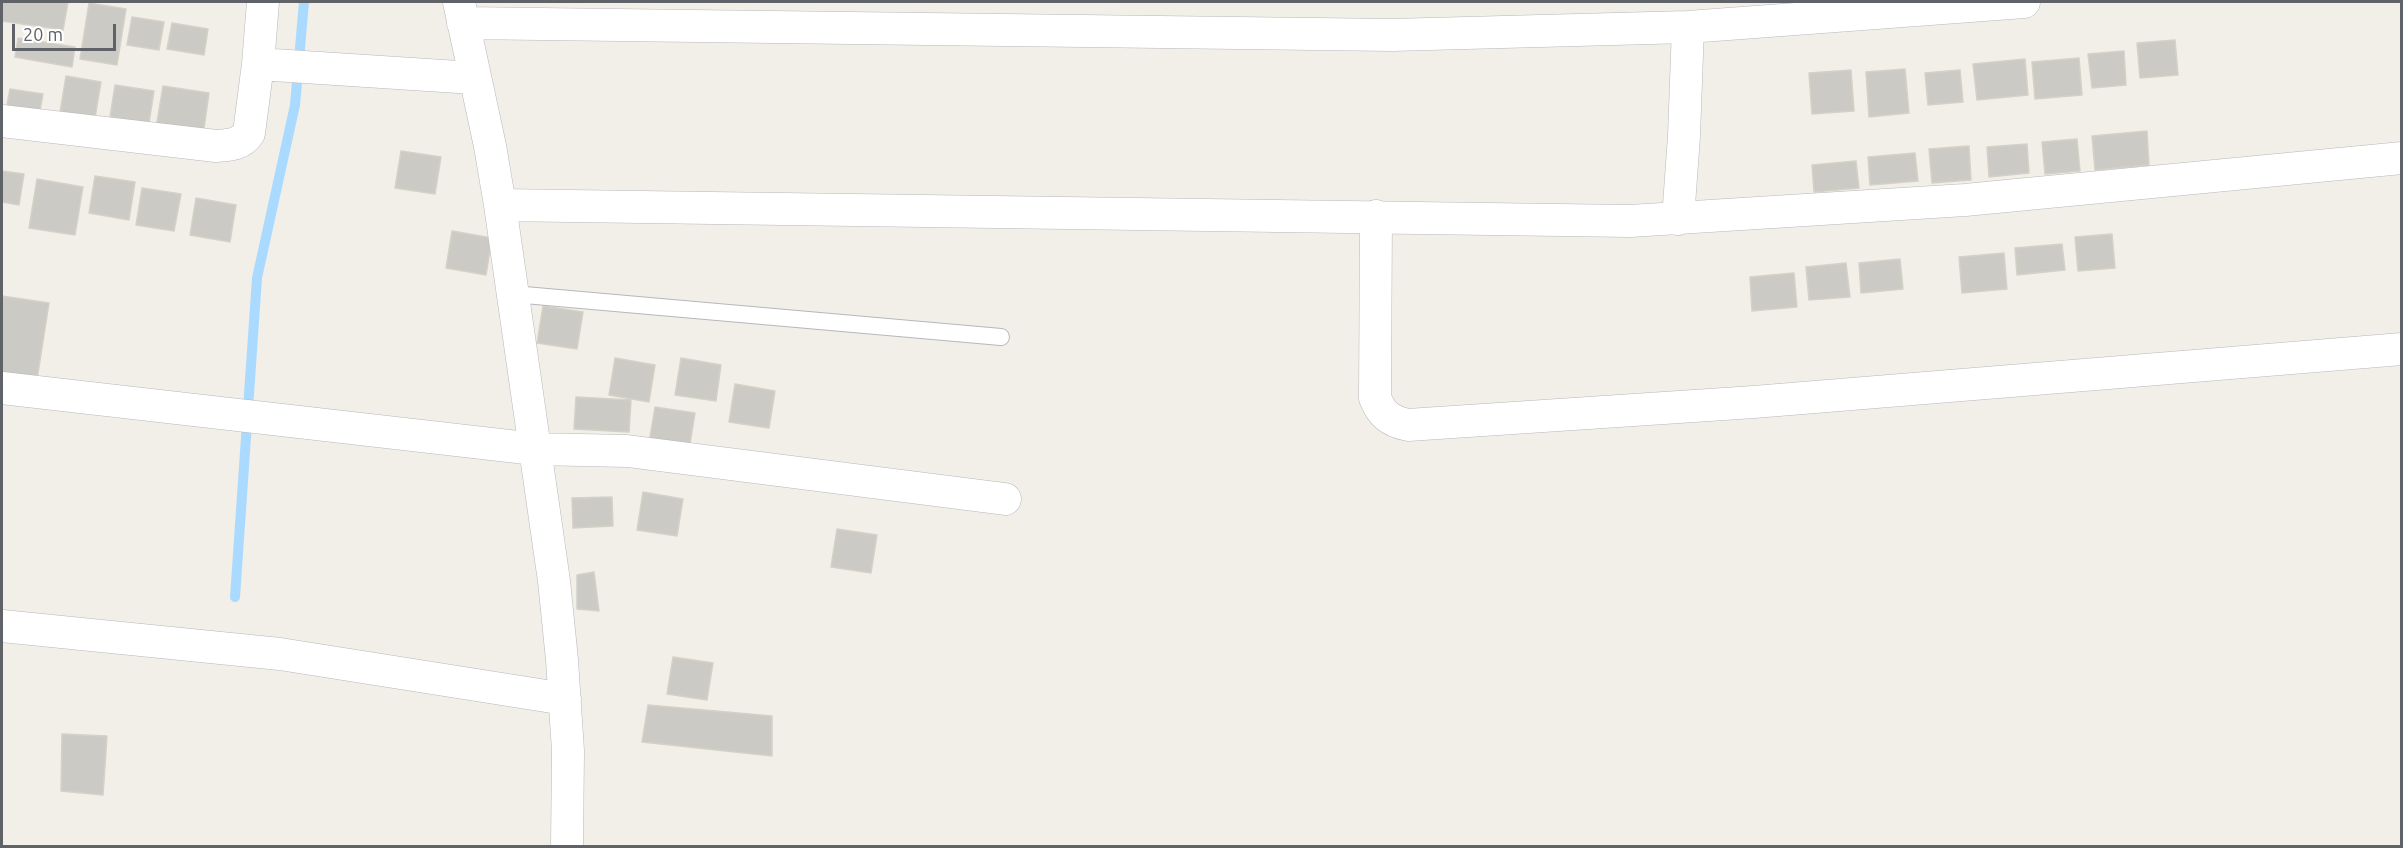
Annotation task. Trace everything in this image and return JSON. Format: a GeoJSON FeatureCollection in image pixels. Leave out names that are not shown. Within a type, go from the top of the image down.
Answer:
{"type":"FeatureCollection","features":[{"type":"Feature","properties":{"kind":"street"},"geometry":{"type":"LineString","coordinates":[[2,122],[216,146],[234,144],[244,139],[249,133],[263,2]]}},
{"type":"Feature","properties":{"kind":"street"},"geometry":{"type":"LineString","coordinates":[[567,846],[568,752],[554,581],[500,205],[490,146],[461,12],[1380,35],[1688,27],[2024,2]]}},
{"type":"Feature","properties":{"kind":"street"},"geometry":{"type":"LineString","coordinates":[[1678,219],[1688,27]]}},
{"type":"Feature","properties":{"kind":"street"},"geometry":{"type":"LineString","coordinates":[[258,64],[474,78]]}},
{"type":"Feature","properties":{"kind":"street"},"geometry":{"type":"LineString","coordinates":[[500,205],[1376,216],[1549,221],[1678,219],[1965,200],[2402,158]]}},
{"type":"Feature","properties":{"kind":"street"},"geometry":{"type":"LineString","coordinates":[[1376,216],[1375,398],[1380,410],[1392,421],[1408,425],[1755,402],[2402,349]]}},
{"type":"Feature","properties":{"kind":"street"},"geometry":{"type":"LineString","coordinates":[[2,388],[535,449],[627,451],[1005,499]]}},
{"type":"Feature","properties":{"kind":"street"},"geometry":{"type":"LineString","coordinates":[[2,626],[280,654],[565,699]]}},
{"type":"Feature","properties":{"kind":"lane"},"geometry":{"type":"LineString","coordinates":[[513,294],[1001,337]]}},
{"type":"Feature","properties":{"kind":"building"},"geometry":{"type":"Polygon","coordinates":[[[2,2],[68,2],[63,30],[2,21],[2,2]]]}},
{"type":"Feature","properties":{"kind":"building"},"geometry":{"type":"Polygon","coordinates":[[[89,3],[126,9],[117,65],[80,59],[89,3]]]}},
{"type":"Feature","properties":{"kind":"building"},"geometry":{"type":"Polygon","coordinates":[[[132,17],[164,22],[159,50],[127,45],[132,17]]]}},
{"type":"Feature","properties":{"kind":"building"},"geometry":{"type":"Polygon","coordinates":[[[172,23],[208,29],[204,55],[167,49],[172,23]]]}},
{"type":"Feature","properties":{"kind":"building"},"geometry":{"type":"Polygon","coordinates":[[[18,38],[75,47],[72,67],[15,57],[18,38]]]}},
{"type":"Feature","properties":{"kind":"building"},"geometry":{"type":"Polygon","coordinates":[[[2175,40],[2178,75],[2140,78],[2137,43],[2175,40]]]}},
{"type":"Feature","properties":{"kind":"building"},"geometry":{"type":"Polygon","coordinates":[[[2124,51],[2126,85],[2092,88],[2088,54],[2124,51]]]}},
{"type":"Feature","properties":{"kind":"building"},"geometry":{"type":"Polygon","coordinates":[[[2079,58],[2082,95],[2035,99],[2032,62],[2079,58]]]}},
{"type":"Feature","properties":{"kind":"building"},"geometry":{"type":"Polygon","coordinates":[[[2025,59],[2028,95],[1977,100],[1973,64],[2025,59]]]}},
{"type":"Feature","properties":{"kind":"building"},"geometry":{"type":"Polygon","coordinates":[[[1905,69],[1909,113],[1869,117],[1866,72],[1905,69]]]}},
{"type":"Feature","properties":{"kind":"building"},"geometry":{"type":"Polygon","coordinates":[[[1851,70],[1854,111],[1812,114],[1809,73],[1851,70]]]}},
{"type":"Feature","properties":{"kind":"building"},"geometry":{"type":"Polygon","coordinates":[[[1960,70],[1963,102],[1928,105],[1925,73],[1960,70]]]}},
{"type":"Feature","properties":{"kind":"building"},"geometry":{"type":"Polygon","coordinates":[[[66,76],[101,82],[94,124],[59,118],[66,76]]]}},
{"type":"Feature","properties":{"kind":"building"},"geometry":{"type":"Polygon","coordinates":[[[115,85],[154,91],[149,123],[110,117],[115,85]]]}},
{"type":"Feature","properties":{"kind":"building"},"geometry":{"type":"Polygon","coordinates":[[[163,86],[209,93],[203,135],[156,128],[163,86]]]}},
{"type":"Feature","properties":{"kind":"building"},"geometry":{"type":"Polygon","coordinates":[[[10,89],[43,94],[38,121],[5,116],[10,89]]]}},
{"type":"Feature","properties":{"kind":"building"},"geometry":{"type":"Polygon","coordinates":[[[2147,131],[2149,165],[2095,170],[2092,136],[2147,131]]]}},
{"type":"Feature","properties":{"kind":"building"},"geometry":{"type":"Polygon","coordinates":[[[2077,139],[2080,171],[2045,174],[2042,142],[2077,139]]]}},
{"type":"Feature","properties":{"kind":"building"},"geometry":{"type":"Polygon","coordinates":[[[2027,144],[2029,173],[1989,177],[1987,147],[2027,144]]]}},
{"type":"Feature","properties":{"kind":"building"},"geometry":{"type":"Polygon","coordinates":[[[1969,146],[1971,180],[1932,183],[1929,149],[1969,146]]]}},
{"type":"Feature","properties":{"kind":"building"},"geometry":{"type":"Polygon","coordinates":[[[401,151],[441,157],[435,194],[395,188],[401,151]]]}},
{"type":"Feature","properties":{"kind":"building"},"geometry":{"type":"Polygon","coordinates":[[[1915,153],[1918,181],[1870,185],[1868,157],[1915,153]]]}},
{"type":"Feature","properties":{"kind":"building"},"geometry":{"type":"Polygon","coordinates":[[[1856,161],[1859,188],[1814,192],[1812,165],[1856,161]]]}},
{"type":"Feature","properties":{"kind":"building"},"geometry":{"type":"Polygon","coordinates":[[[2,171],[24,174],[19,205],[2,202],[2,171]]]}},
{"type":"Feature","properties":{"kind":"building"},"geometry":{"type":"Polygon","coordinates":[[[95,176],[135,182],[129,220],[89,213],[95,176]]]}},
{"type":"Feature","properties":{"kind":"building"},"geometry":{"type":"Polygon","coordinates":[[[37,179],[83,187],[75,235],[29,228],[37,179]]]}},
{"type":"Feature","properties":{"kind":"building"},"geometry":{"type":"Polygon","coordinates":[[[142,188],[181,194],[174,231],[136,225],[142,188]]]}},
{"type":"Feature","properties":{"kind":"building"},"geometry":{"type":"Polygon","coordinates":[[[196,198],[236,205],[230,242],[190,235],[196,198]]]}},
{"type":"Feature","properties":{"kind":"building"},"geometry":{"type":"Polygon","coordinates":[[[452,231],[492,238],[486,275],[446,268],[452,231]]]}},
{"type":"Feature","properties":{"kind":"building"},"geometry":{"type":"Polygon","coordinates":[[[2112,234],[2115,268],[2078,271],[2075,237],[2112,234]]]}},
{"type":"Feature","properties":{"kind":"building"},"geometry":{"type":"Polygon","coordinates":[[[2062,244],[2065,270],[2017,275],[2015,248],[2062,244]]]}},
{"type":"Feature","properties":{"kind":"building"},"geometry":{"type":"Polygon","coordinates":[[[2004,253],[2007,289],[1962,293],[1959,257],[2004,253]]]}},
{"type":"Feature","properties":{"kind":"building"},"geometry":{"type":"Polygon","coordinates":[[[1900,259],[1903,289],[1861,293],[1859,263],[1900,259]]]}},
{"type":"Feature","properties":{"kind":"building"},"geometry":{"type":"Polygon","coordinates":[[[1846,263],[1850,297],[1809,300],[1806,267],[1846,263]]]}},
{"type":"Feature","properties":{"kind":"building"},"geometry":{"type":"Polygon","coordinates":[[[1794,273],[1797,307],[1752,311],[1750,277],[1794,273]]]}},
{"type":"Feature","properties":{"kind":"building"},"geometry":{"type":"Polygon","coordinates":[[[2,296],[49,303],[36,386],[2,381],[2,296]]]}},
{"type":"Feature","properties":{"kind":"building"},"geometry":{"type":"Polygon","coordinates":[[[543,306],[583,312],[577,349],[537,343],[543,306]]]}},
{"type":"Feature","properties":{"kind":"building"},"geometry":{"type":"Polygon","coordinates":[[[615,358],[655,365],[649,402],[609,395],[615,358]]]}},
{"type":"Feature","properties":{"kind":"building"},"geometry":{"type":"Polygon","coordinates":[[[681,358],[721,365],[716,401],[675,395],[681,358]]]}},
{"type":"Feature","properties":{"kind":"building"},"geometry":{"type":"Polygon","coordinates":[[[735,384],[775,391],[769,428],[729,422],[735,384]]]}},
{"type":"Feature","properties":{"kind":"building"},"geometry":{"type":"Polygon","coordinates":[[[576,397],[631,400],[629,432],[574,429],[576,397]]]}},
{"type":"Feature","properties":{"kind":"building"},"geometry":{"type":"Polygon","coordinates":[[[655,407],[695,413],[689,450],[649,443],[655,407]]]}},
{"type":"Feature","properties":{"kind":"building"},"geometry":{"type":"Polygon","coordinates":[[[643,492],[683,499],[677,536],[637,530],[643,492]]]}},
{"type":"Feature","properties":{"kind":"building"},"geometry":{"type":"Polygon","coordinates":[[[612,497],[613,526],[573,528],[572,498],[612,497]]]}},
{"type":"Feature","properties":{"kind":"building"},"geometry":{"type":"Polygon","coordinates":[[[837,529],[877,535],[871,573],[831,567],[837,529]]]}},
{"type":"Feature","properties":{"kind":"building"},"geometry":{"type":"Polygon","coordinates":[[[594,572],[599,611],[577,609],[577,575],[594,572]]]}},
{"type":"Feature","properties":{"kind":"building"},"geometry":{"type":"Polygon","coordinates":[[[673,657],[713,663],[707,700],[667,694],[673,657]]]}},
{"type":"Feature","properties":{"kind":"building"},"geometry":{"type":"Polygon","coordinates":[[[648,705],[772,716],[772,756],[642,742],[648,705]]]}},
{"type":"Feature","properties":{"kind":"building"},"geometry":{"type":"Polygon","coordinates":[[[62,734],[107,736],[103,795],[61,791],[62,734]]]}},
{"type":"Feature","properties":{"kind":"waterway"},"geometry":{"type":"LineString","coordinates":[[235,597],[257,278],[295,105],[304,2]]}}]}
